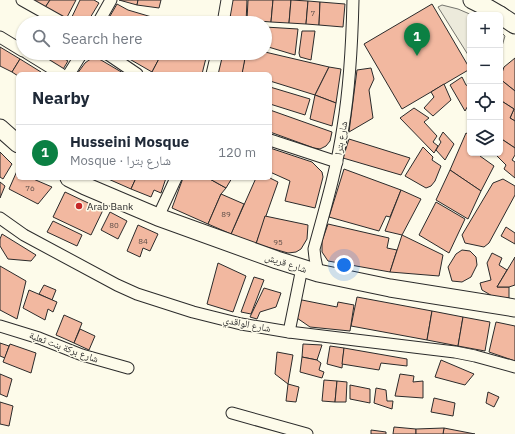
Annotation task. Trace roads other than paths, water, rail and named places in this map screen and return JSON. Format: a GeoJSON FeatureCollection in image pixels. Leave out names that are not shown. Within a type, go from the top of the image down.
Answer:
{"type":"FeatureCollection","features":[{"type":"Feature","properties":{"kind":"main road"},"geometry":{"type":"LineString","coordinates":[[472,0],[495,12]]}},
{"type":"Feature","properties":{"kind":"main road"},"geometry":{"type":"LineString","coordinates":[[503,17],[515,25]]}},
{"type":"Feature","properties":{"kind":"main road"},"geometry":{"type":"LineString","coordinates":[[0,128],[16,142]]}},
{"type":"Feature","properties":{"kind":"main road","name":"شارع قريش"},"geometry":{"type":"LineString","coordinates":[[73,180],[158,217],[277,260],[318,273],[390,288],[515,308]]}},
{"type":"Feature","properties":{"kind":"street"},"geometry":{"type":"LineString","coordinates":[[22,0],[51,16]]}},
{"type":"Feature","properties":{"kind":"street"},"geometry":{"type":"LineString","coordinates":[[102,16],[110,0]]}},
{"type":"Feature","properties":{"kind":"street"},"geometry":{"type":"LineString","coordinates":[[224,16],[227,0]]}},
{"type":"Feature","properties":{"kind":"street","name":"شارع بترا"},"geometry":{"type":"LineString","coordinates":[[318,273],[314,258],[314,249],[337,162],[343,128],[350,69],[353,0]]}},
{"type":"Feature","properties":{"kind":"street"},"geometry":{"type":"LineString","coordinates":[[0,37],[16,47]]}},
{"type":"Feature","properties":{"kind":"street"},"geometry":{"type":"LineString","coordinates":[[38,60],[58,72]]}},
{"type":"Feature","properties":{"kind":"street"},"geometry":{"type":"LineString","coordinates":[[70,72],[78,60]]}},
{"type":"Feature","properties":{"kind":"street"},"geometry":{"type":"LineString","coordinates":[[116,60],[134,72]]}},
{"type":"Feature","properties":{"kind":"street"},"geometry":{"type":"LineString","coordinates":[[212,72],[215,60]]}},
{"type":"Feature","properties":{"kind":"street"},"geometry":{"type":"LineString","coordinates":[[272,141],[337,162]]}},
{"type":"Feature","properties":{"kind":"street"},"geometry":{"type":"LineString","coordinates":[[158,217],[175,180]]}},
{"type":"Feature","properties":{"kind":"street","name":"شارع الواقدي"},"geometry":{"type":"LineString","coordinates":[[0,218],[24,234],[117,285],[137,294],[193,312],[241,324],[289,332],[444,350],[475,356],[515,367]]}},
{"type":"Feature","properties":{"kind":"street"},"geometry":{"type":"LineString","coordinates":[[289,332],[302,268]]}},
{"type":"Feature","properties":{"kind":"street","name":"شارع بركة بنت ثعلبة"},"geometry":{"type":"LineString","coordinates":[[0,326],[39,338],[82,355],[128,368]]}},
{"type":"Feature","properties":{"kind":"street"},"geometry":{"type":"LineString","coordinates":[[232,413],[307,434]]}},
{"type":"Feature","properties":{"kind":"place","name":"Husseini Mosque"},"geometry":{"type":"Point","coordinates":[417,56]}},
{"type":"Feature","properties":{"kind":"place","name":"Arab Bank"},"geometry":{"type":"Point","coordinates":[79,206]}}]}
